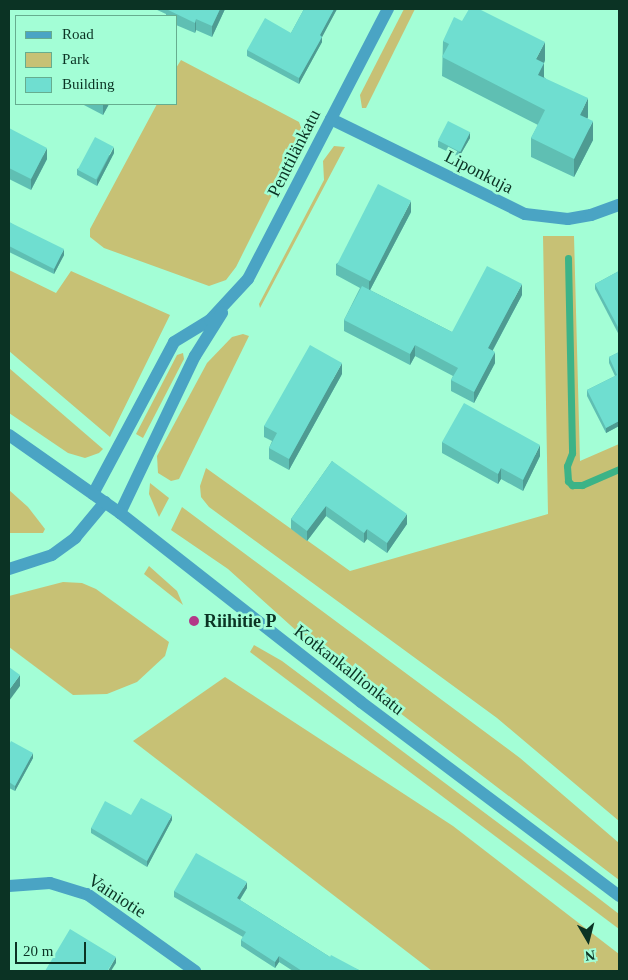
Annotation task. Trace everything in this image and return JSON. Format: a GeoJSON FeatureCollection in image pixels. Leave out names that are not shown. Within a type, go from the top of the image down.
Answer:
{"type":"FeatureCollection","features":[{"type":"Feature","properties":{"kind":"street","name":"Penttilänkatu"},"geometry":{"type":"LineString","coordinates":[[120,512],[195,356],[224,308],[248,279],[262,255],[388,9]]}},
{"type":"Feature","properties":{"kind":"street","name":"Liponkuja"},"geometry":{"type":"LineString","coordinates":[[331,119],[525,214],[568,219],[591,215],[619,204]]}},
{"type":"Feature","properties":{"kind":"street","name":"Penttilänkatu"},"geometry":{"type":"LineString","coordinates":[[93,494],[174,342],[210,320],[224,308]]}},
{"type":"Feature","properties":{"kind":"street","name":"Kotkankallionkatu"},"geometry":{"type":"LineString","coordinates":[[9,435],[120,512],[361,702],[619,896]]}},
{"type":"Feature","properties":{"kind":"street"},"geometry":{"type":"LineString","coordinates":[[9,569],[52,555],[75,538],[105,502]]}},
{"type":"Feature","properties":{"kind":"street","name":"Vainiotie"},"geometry":{"type":"LineString","coordinates":[[9,886],[50,883],[87,894],[195,971]]}},
{"type":"Feature","properties":{"kind":"green space"},"geometry":{"type":"Polygon","coordinates":[[[404,9],[415,9],[366,108],[362,108],[360,95],[404,9]]]}},
{"type":"Feature","properties":{"kind":"green space"},"geometry":{"type":"Polygon","coordinates":[[[181,60],[299,122],[303,133],[236,267],[226,280],[209,286],[104,248],[90,237],[90,229],[156,105],[178,105],[178,65],[181,60]]]}},
{"type":"Feature","properties":{"kind":"green space"},"geometry":{"type":"Polygon","coordinates":[[[334,146],[345,147],[260,308],[259,304],[324,180],[323,161],[334,146]]]}},
{"type":"Feature","properties":{"kind":"green space"},"geometry":{"type":"Polygon","coordinates":[[[543,236],[574,236],[580,461],[619,444],[619,821],[497,718],[209,507],[201,497],[200,486],[206,468],[350,571],[548,514],[543,236]]]}},
{"type":"Feature","properties":{"kind":"green space"},"geometry":{"type":"Polygon","coordinates":[[[9,270],[56,293],[71,271],[170,315],[110,437],[9,351],[9,270]]]}},
{"type":"Feature","properties":{"kind":"green space"},"geometry":{"type":"Polygon","coordinates":[[[243,334],[249,336],[179,479],[171,481],[158,473],[157,456],[207,363],[232,337],[243,334]]]}},
{"type":"Feature","properties":{"kind":"green space"},"geometry":{"type":"Polygon","coordinates":[[[183,353],[184,359],[143,438],[136,434],[177,355],[183,353]]]}},
{"type":"Feature","properties":{"kind":"green space"},"geometry":{"type":"Polygon","coordinates":[[[9,368],[103,449],[99,453],[85,458],[68,453],[9,413],[9,368]]]}},
{"type":"Feature","properties":{"kind":"green space"},"geometry":{"type":"Polygon","coordinates":[[[150,483],[169,498],[159,517],[149,494],[150,483]]]}},
{"type":"Feature","properties":{"kind":"green space"},"geometry":{"type":"Polygon","coordinates":[[[9,490],[28,507],[45,529],[43,533],[9,533],[9,490]]]}},
{"type":"Feature","properties":{"kind":"green space"},"geometry":{"type":"Polygon","coordinates":[[[182,507],[520,758],[619,843],[619,880],[320,652],[228,569],[171,530],[182,507]]]}},
{"type":"Feature","properties":{"kind":"green space"},"geometry":{"type":"Polygon","coordinates":[[[149,566],[177,591],[183,605],[144,574],[149,566]]]}},
{"type":"Feature","properties":{"kind":"green space"},"geometry":{"type":"Polygon","coordinates":[[[63,582],[82,583],[96,589],[169,642],[165,656],[137,682],[107,694],[73,695],[9,647],[9,596],[63,582]]]}},
{"type":"Feature","properties":{"kind":"green space"},"geometry":{"type":"Polygon","coordinates":[[[254,645],[282,661],[619,914],[619,929],[250,652],[254,645]]]}},
{"type":"Feature","properties":{"kind":"green space"},"geometry":{"type":"Polygon","coordinates":[[[225,677],[453,826],[619,954],[619,971],[432,971],[133,741],[225,677]]]}},
{"type":"Feature","properties":{"kind":"building"},"geometry":{"type":"Polygon","coordinates":[[[166,9],[220,9],[212,26],[196,19],[195,23],[166,9]]]}},
{"type":"Feature","properties":{"kind":"building"},"geometry":{"type":"Polygon","coordinates":[[[304,9],[334,9],[320,35],[322,37],[299,78],[247,50],[265,18],[291,33],[304,9]]]}},
{"type":"Feature","properties":{"kind":"building"},"geometry":{"type":"Polygon","coordinates":[[[469,9],[479,9],[545,42],[536,59],[544,63],[538,75],[588,98],[580,115],[593,121],[574,159],[531,138],[545,110],[442,57],[449,44],[443,41],[454,17],[462,21],[469,9]]]}},
{"type":"Feature","properties":{"kind":"building"},"geometry":{"type":"Polygon","coordinates":[[[448,121],[470,132],[460,152],[438,141],[448,121]]]}},
{"type":"Feature","properties":{"kind":"building"},"geometry":{"type":"Polygon","coordinates":[[[9,128],[47,148],[31,179],[9,168],[9,128]]]}},
{"type":"Feature","properties":{"kind":"building"},"geometry":{"type":"Polygon","coordinates":[[[95,137],[114,147],[96,180],[78,170],[95,137]]]}},
{"type":"Feature","properties":{"kind":"building"},"geometry":{"type":"Polygon","coordinates":[[[378,184],[411,201],[370,281],[337,264],[378,184]]]}},
{"type":"Feature","properties":{"kind":"building"},"geometry":{"type":"Polygon","coordinates":[[[9,222],[64,249],[54,269],[9,246],[9,222]]]}},
{"type":"Feature","properties":{"kind":"building"},"geometry":{"type":"Polygon","coordinates":[[[487,266],[522,284],[488,348],[495,352],[474,392],[451,380],[458,368],[415,345],[410,354],[344,320],[362,286],[452,332],[487,266]]]}},
{"type":"Feature","properties":{"kind":"building"},"geometry":{"type":"Polygon","coordinates":[[[619,271],[619,329],[595,284],[619,271]]]}},
{"type":"Feature","properties":{"kind":"building"},"geometry":{"type":"Polygon","coordinates":[[[310,345],[342,363],[289,459],[269,448],[277,433],[264,426],[310,345]]]}},
{"type":"Feature","properties":{"kind":"building"},"geometry":{"type":"Polygon","coordinates":[[[619,352],[619,421],[606,428],[587,390],[617,375],[609,357],[619,352]]]}},
{"type":"Feature","properties":{"kind":"building"},"geometry":{"type":"Polygon","coordinates":[[[464,403],[540,445],[523,480],[501,468],[498,474],[442,442],[464,403]]]}},
{"type":"Feature","properties":{"kind":"building"},"geometry":{"type":"Polygon","coordinates":[[[332,461],[407,514],[387,543],[367,529],[364,533],[326,506],[307,531],[291,519],[332,461]]]}},
{"type":"Feature","properties":{"kind":"building"},"geometry":{"type":"Polygon","coordinates":[[[9,667],[20,675],[9,690],[9,667]]]}},
{"type":"Feature","properties":{"kind":"building"},"geometry":{"type":"Polygon","coordinates":[[[11,741],[33,753],[15,786],[9,782],[9,745],[11,741]]]}},
{"type":"Feature","properties":{"kind":"building"},"geometry":{"type":"Polygon","coordinates":[[[141,798],[172,815],[147,861],[91,828],[105,801],[131,815],[141,798]]]}},
{"type":"Feature","properties":{"kind":"building"},"geometry":{"type":"Polygon","coordinates":[[[196,853],[247,882],[237,898],[330,957],[331,955],[361,971],[302,971],[279,956],[275,962],[241,940],[246,932],[174,891],[196,853]]]}},
{"type":"Feature","properties":{"kind":"building"},"geometry":{"type":"Polygon","coordinates":[[[70,929],[116,957],[109,971],[45,971],[70,929]]]}},
{"type":"Feature","properties":{"kind":"waterway"},"geometry":{"type":"LineString","coordinates":[[568,258],[572,453],[567,466],[568,481],[572,485],[582,485],[619,469]]}},
{"type":"Feature","properties":{"kind":"place","name":"Riihitie P"},"geometry":{"type":"Point","coordinates":[194,621]}}]}
